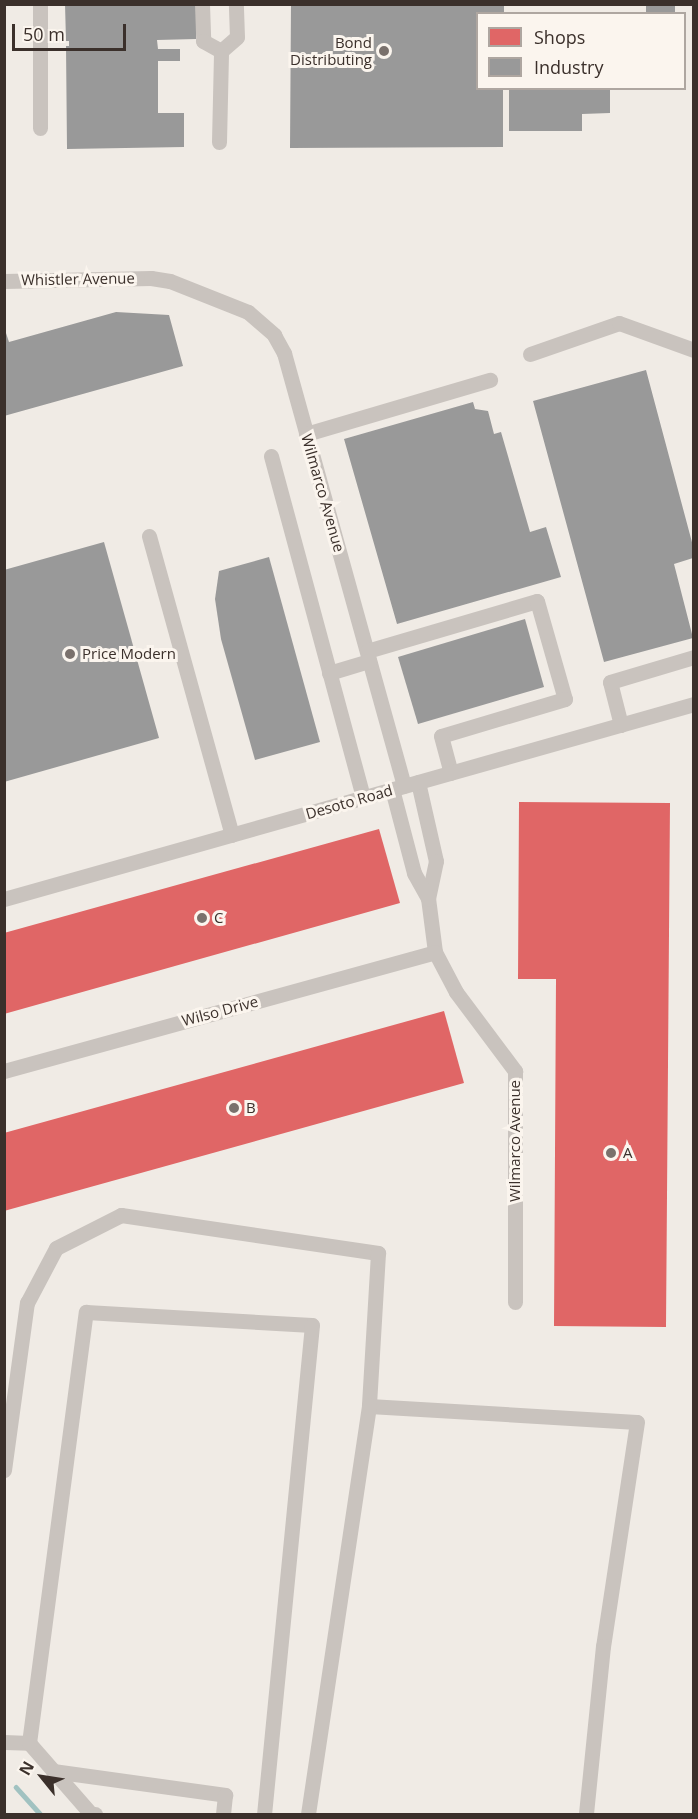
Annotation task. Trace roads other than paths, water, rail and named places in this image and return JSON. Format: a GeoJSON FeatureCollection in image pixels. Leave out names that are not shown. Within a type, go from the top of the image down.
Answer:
{"type":"FeatureCollection","features":[{"type":"Feature","properties":{"kind":"street"},"geometry":{"type":"LineString","coordinates":[[40,4],[40,128]]}},
{"type":"Feature","properties":{"kind":"street"},"geometry":{"type":"LineString","coordinates":[[202,4],[204,41],[221,51]]}},
{"type":"Feature","properties":{"kind":"street"},"geometry":{"type":"LineString","coordinates":[[219,142],[221,51],[237,37],[236,4]]}},
{"type":"Feature","properties":{"kind":"street","name":"Whistler Avenue"},"geometry":{"type":"LineString","coordinates":[[4,281],[151,278]]}},
{"type":"Feature","properties":{"kind":"street","name":"Wilmarco Avenue"},"geometry":{"type":"LineString","coordinates":[[151,278],[187,287],[248,312],[274,335],[284,353],[405,786],[436,861],[428,898],[435,952],[456,992],[515,1071],[515,1302]]}},
{"type":"Feature","properties":{"kind":"street"},"geometry":{"type":"LineString","coordinates":[[530,354],[619,322],[693,350]]}},
{"type":"Feature","properties":{"kind":"street"},"geometry":{"type":"LineString","coordinates":[[306,434],[490,380]]}},
{"type":"Feature","properties":{"kind":"street"},"geometry":{"type":"LineString","coordinates":[[271,456],[363,798]]}},
{"type":"Feature","properties":{"kind":"street"},"geometry":{"type":"LineString","coordinates":[[149,536],[232,835]]}},
{"type":"Feature","properties":{"kind":"street"},"geometry":{"type":"LineString","coordinates":[[329,673],[368,656],[537,601],[565,699],[441,736],[451,773]]}},
{"type":"Feature","properties":{"kind":"street"},"geometry":{"type":"LineString","coordinates":[[621,725],[610,682],[693,657]]}},
{"type":"Feature","properties":{"kind":"street","name":"Desoto Road"},"geometry":{"type":"LineString","coordinates":[[4,899],[693,704]]}},
{"type":"Feature","properties":{"kind":"street","name":"Wilmarco Avenue"},"geometry":{"type":"LineString","coordinates":[[405,786],[414,873],[428,898]]}},
{"type":"Feature","properties":{"kind":"street","name":"Wilso Drive"},"geometry":{"type":"LineString","coordinates":[[4,1071],[435,952]]}},
{"type":"Feature","properties":{"kind":"street"},"geometry":{"type":"LineString","coordinates":[[4,1470],[27,1303],[56,1248],[121,1215],[378,1253],[369,1406],[308,1815]]}},
{"type":"Feature","properties":{"kind":"street"},"geometry":{"type":"LineString","coordinates":[[29,1743],[86,1312],[312,1325],[264,1815]]}},
{"type":"Feature","properties":{"kind":"street"},"geometry":{"type":"LineString","coordinates":[[369,1406],[637,1422],[603,1646],[586,1815]]}},
{"type":"Feature","properties":{"kind":"street"},"geometry":{"type":"LineString","coordinates":[[4,1742],[29,1743],[90,1814],[95,1815]]}},
{"type":"Feature","properties":{"kind":"street"},"geometry":{"type":"LineString","coordinates":[[53,1771],[225,1796],[223,1815]]}},
{"type":"Feature","properties":{"kind":"waterway"},"geometry":{"type":"LineString","coordinates":[[16,1787],[40,1814]]}},
{"type":"Feature","properties":{"kind":"place","name":"Bond Distributing"},"geometry":{"type":"Point","coordinates":[384,51]}},
{"type":"Feature","properties":{"kind":"place","name":"Price Modern"},"geometry":{"type":"Point","coordinates":[70,654]}},
{"type":"Feature","properties":{"kind":"place","name":"C"},"geometry":{"type":"Point","coordinates":[202,918]}},
{"type":"Feature","properties":{"kind":"place","name":"B"},"geometry":{"type":"Point","coordinates":[234,1108]}},
{"type":"Feature","properties":{"kind":"place","name":"A"},"geometry":{"type":"Point","coordinates":[611,1153]}}]}
